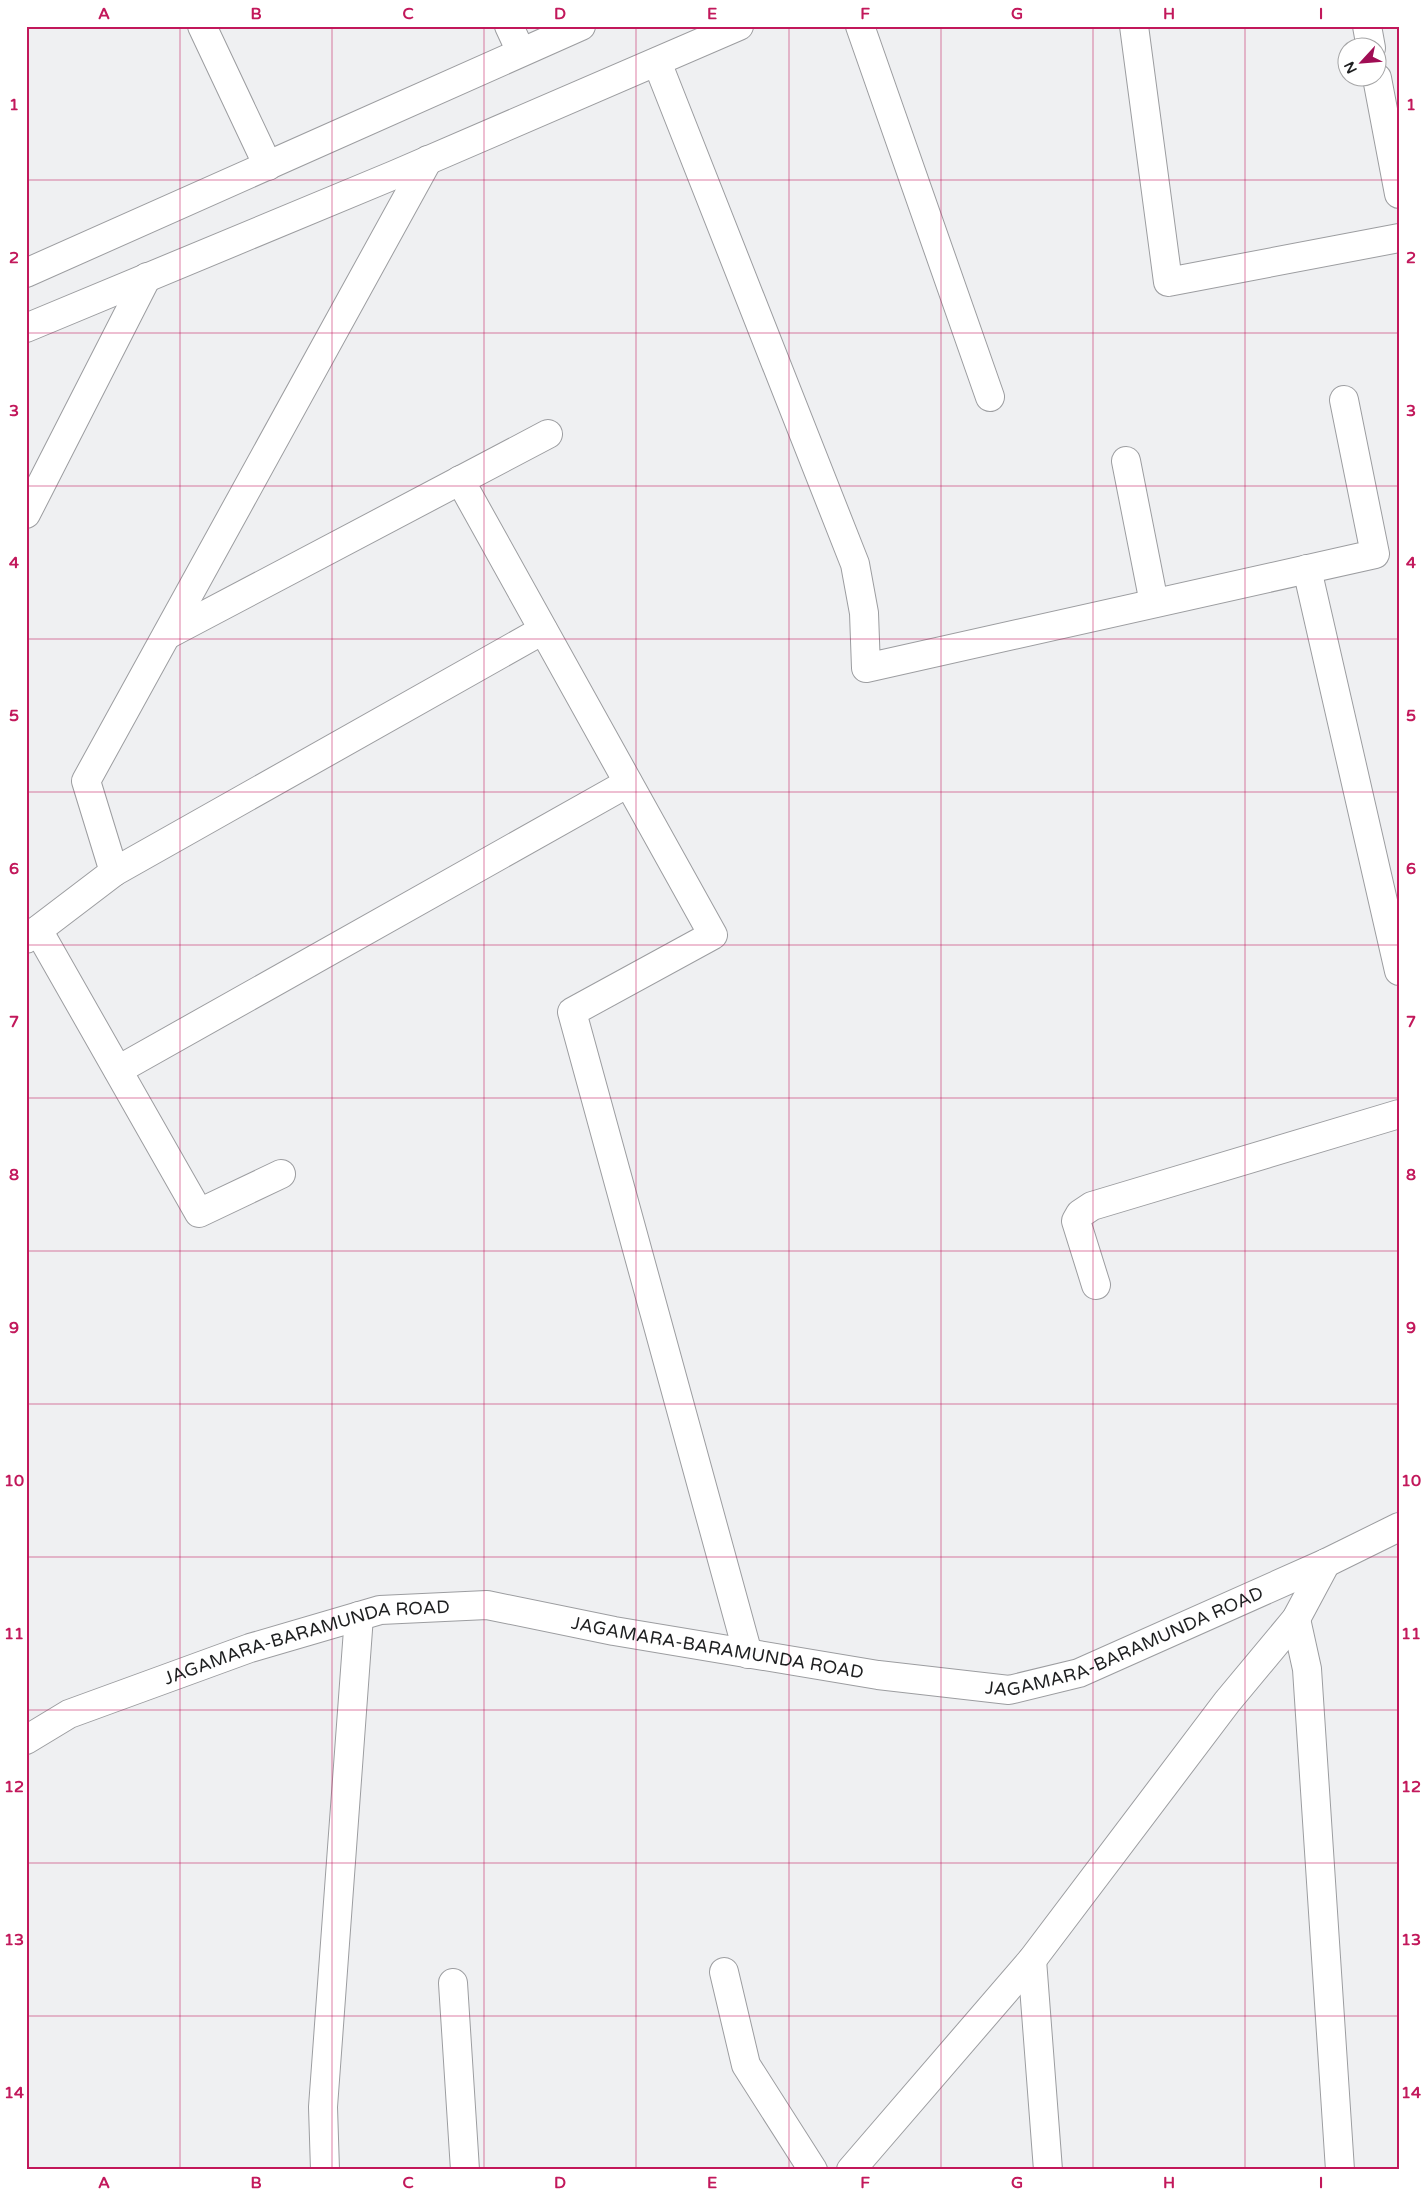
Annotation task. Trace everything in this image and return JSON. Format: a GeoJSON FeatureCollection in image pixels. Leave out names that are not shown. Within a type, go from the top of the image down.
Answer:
{"type":"FeatureCollection","features":[{"type":"Feature","properties":{"kind":"street"},"geometry":{"type":"LineString","coordinates":[[202,26],[268,166]]}},
{"type":"Feature","properties":{"kind":"street"},"geometry":{"type":"LineString","coordinates":[[509,26],[521,52]]}},
{"type":"Feature","properties":{"kind":"street"},"geometry":{"type":"LineString","coordinates":[[26,273],[581,26]]}},
{"type":"Feature","properties":{"kind":"street"},"geometry":{"type":"LineString","coordinates":[[26,328],[428,160],[739,26]]}},
{"type":"Feature","properties":{"kind":"street"},"geometry":{"type":"LineString","coordinates":[[860,26],[990,398]]}},
{"type":"Feature","properties":{"kind":"street"},"geometry":{"type":"LineString","coordinates":[[1134,26],[1168,282],[1399,238]]}},
{"type":"Feature","properties":{"kind":"street"},"geometry":{"type":"LineString","coordinates":[[657,62],[855,564],[864,613],[866,668],[1375,554],[1344,400]]}},
{"type":"Feature","properties":{"kind":"street"},"geometry":{"type":"LineString","coordinates":[[1379,88],[1399,194]]}},
{"type":"Feature","properties":{"kind":"street"},"geometry":{"type":"LineString","coordinates":[[114,872],[86,781],[428,160]]}},
{"type":"Feature","properties":{"kind":"street"},"geometry":{"type":"LineString","coordinates":[[26,514],[147,277]]}},
{"type":"Feature","properties":{"kind":"street"},"geometry":{"type":"LineString","coordinates":[[166,635],[548,434]]}},
{"type":"Feature","properties":{"kind":"street"},"geometry":{"type":"LineString","coordinates":[[1126,460],[1154,603]]}},
{"type":"Feature","properties":{"kind":"street"},"geometry":{"type":"LineString","coordinates":[[460,480],[712,935],[572,1012],[748,1654]]}},
{"type":"Feature","properties":{"kind":"street"},"geometry":{"type":"LineString","coordinates":[[1307,569],[1399,971]]}},
{"type":"Feature","properties":{"kind":"street"},"geometry":{"type":"LineString","coordinates":[[281,1174],[199,1213],[118,1070],[32,934],[114,872],[543,630]]}},
{"type":"Feature","properties":{"kind":"street"},"geometry":{"type":"LineString","coordinates":[[118,1070],[628,783]]}},
{"type":"Feature","properties":{"kind":"street"},"geometry":{"type":"LineString","coordinates":[[1096,1285],[1076,1221],[1080,1214],[1092,1206],[1399,1114]]}},
{"type":"Feature","properties":{"kind":"street","name":"JAGAMARA-BARAMUNDA ROAD"},"geometry":{"type":"LineString","coordinates":[[26,1740],[69,1714],[250,1648],[380,1610],[487,1605],[614,1631],[748,1654],[878,1675],[1009,1690],[1080,1673],[1326,1563],[1399,1527]]}},
{"type":"Feature","properties":{"kind":"street"},"geometry":{"type":"LineString","coordinates":[[851,2170],[1032,1960],[1227,1702],[1296,1619],[1326,1563]]}},
{"type":"Feature","properties":{"kind":"street"},"geometry":{"type":"LineString","coordinates":[[325,2170],[323,2107],[360,1616]]}},
{"type":"Feature","properties":{"kind":"street"},"geometry":{"type":"LineString","coordinates":[[1296,1619],[1307,1668],[1340,2170]]}},
{"type":"Feature","properties":{"kind":"street"},"geometry":{"type":"LineString","coordinates":[[1032,1960],[1048,2170]]}},
{"type":"Feature","properties":{"kind":"street"},"geometry":{"type":"LineString","coordinates":[[724,1972],[746,2065],[813,2170]]}},
{"type":"Feature","properties":{"kind":"street"},"geometry":{"type":"LineString","coordinates":[[453,1983],[465,2170]]}}]}
